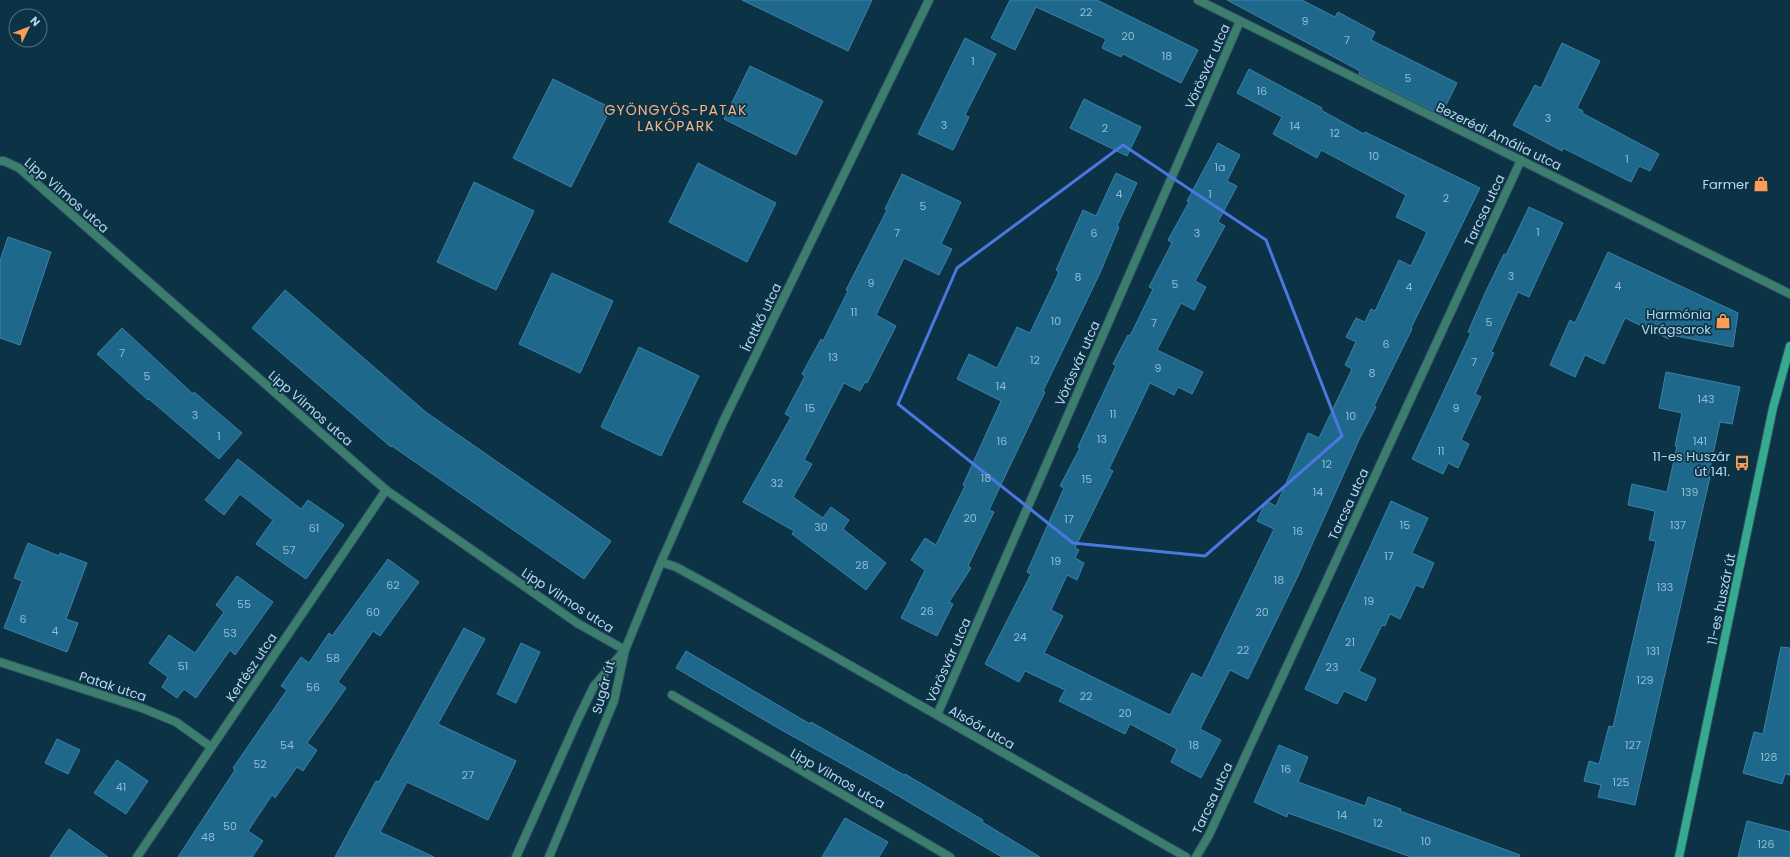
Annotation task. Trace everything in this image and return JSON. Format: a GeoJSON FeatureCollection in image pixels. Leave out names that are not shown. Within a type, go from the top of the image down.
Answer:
{"type":"FeatureCollection","features":[{"type":"Feature","properties":{"kind":"main road","name":"11-es huszár út"},"geometry":{"type":"LineString","coordinates":[[1679,857],[1774,408],[1790,346]]}},
{"type":"Feature","properties":{"kind":"street","name":"Írottkő utca"},"geometry":{"type":"LineString","coordinates":[[625,650],[661,562],[723,422],[929,0]]}},
{"type":"Feature","properties":{"kind":"street","name":"Bezerédi Amália utca"},"geometry":{"type":"LineString","coordinates":[[1198,0],[1790,294]]}},
{"type":"Feature","properties":{"kind":"street","name":"Vörösvár utca"},"geometry":{"type":"LineString","coordinates":[[937,715],[1240,21]]}},
{"type":"Feature","properties":{"kind":"street","name":"Tarcsa utca"},"geometry":{"type":"LineString","coordinates":[[1196,857],[1212,828],[1521,160]]}},
{"type":"Feature","properties":{"kind":"street","name":"Lipp Vilmos utca"},"geometry":{"type":"LineString","coordinates":[[0,161],[4,161],[19,168],[386,490],[577,624],[625,650]]}},
{"type":"Feature","properties":{"kind":"street","name":"Kertész utca"},"geometry":{"type":"LineString","coordinates":[[137,857],[386,490]]}},
{"type":"Feature","properties":{"kind":"street","name":"Alsóőr utca"},"geometry":{"type":"LineString","coordinates":[[661,562],[676,567],[709,585],[1186,857]]}},
{"type":"Feature","properties":{"kind":"street","name":"Sugár út"},"geometry":{"type":"LineString","coordinates":[[516,857],[594,686],[625,650]]}},
{"type":"Feature","properties":{"kind":"street","name":"Sugár út"},"geometry":{"type":"LineString","coordinates":[[549,857],[614,702],[625,650]]}},
{"type":"Feature","properties":{"kind":"street","name":"Patak utca"},"geometry":{"type":"LineString","coordinates":[[0,662],[142,708],[176,722],[211,747]]}},
{"type":"Feature","properties":{"kind":"street","name":"Lipp Vilmos utca"},"geometry":{"type":"LineString","coordinates":[[672,695],[950,857]]}},
{"type":"Feature","properties":{"kind":"highlighted area"},"geometry":{"type":"Polygon","coordinates":[[[1123,145],[1266,240],[1342,436],[1205,556],[1073,543],[898,404],[957,268],[1123,145]]]}},
{"type":"Feature","properties":{"kind":"building"},"geometry":{"type":"Polygon","coordinates":[[[742,0],[872,0],[848,51],[742,0]]]}},
{"type":"Feature","properties":{"kind":"building"},"geometry":{"type":"Polygon","coordinates":[[[1010,0],[1097,0],[1198,50],[1181,83],[1123,54],[1121,57],[1102,48],[1106,39],[1036,7],[1015,50],[991,38],[1010,0]]]}},
{"type":"Feature","properties":{"kind":"building"},"geometry":{"type":"Polygon","coordinates":[[[1227,0],[1302,0],[1335,17],[1338,12],[1375,32],[1371,40],[1457,83],[1441,115],[1359,74],[1360,71],[1227,0]]]}},
{"type":"Feature","properties":{"kind":"building"},"geometry":{"type":"Polygon","coordinates":[[[965,38],[996,54],[965,115],[969,117],[953,150],[918,134],[965,38]]]}},
{"type":"Feature","properties":{"kind":"building"},"geometry":{"type":"Polygon","coordinates":[[[1562,43],[1600,61],[1577,108],[1583,111],[1582,113],[1659,154],[1650,171],[1639,166],[1631,182],[1563,148],[1562,151],[1513,125],[1535,85],[1541,88],[1562,43]]]}},
{"type":"Feature","properties":{"kind":"building"},"geometry":{"type":"Polygon","coordinates":[[[750,66],[823,101],[796,155],[724,119],[750,66]]]}},
{"type":"Feature","properties":{"kind":"building"},"geometry":{"type":"Polygon","coordinates":[[[1249,69],[1322,108],[1321,110],[1364,134],[1365,132],[1480,188],[1374,406],[1376,407],[1359,440],[1297,578],[1248,679],[1230,670],[1200,729],[1221,740],[1201,778],[1171,762],[1177,749],[1130,724],[1125,734],[1059,701],[1065,690],[1025,671],[1019,682],[985,664],[1031,574],[1027,572],[1064,488],[1060,486],[1080,448],[1078,447],[1116,366],[1113,364],[1128,335],[1130,336],[1153,289],[1149,287],[1172,243],[1168,240],[1189,202],[1187,201],[1218,143],[1240,155],[1227,181],[1237,186],[1218,222],[1225,226],[1195,281],[1206,287],[1194,310],[1181,303],[1157,350],[1203,372],[1192,394],[1178,387],[1174,395],[1150,383],[1109,469],[1113,471],[1075,548],[1079,550],[1075,558],[1084,563],[1077,580],[1067,575],[1051,610],[1063,616],[1044,653],[1170,715],[1192,673],[1202,678],[1274,529],[1257,521],[1266,501],[1276,506],[1308,433],[1319,438],[1352,369],[1345,365],[1356,342],[1346,337],[1356,318],[1365,322],[1371,309],[1375,311],[1399,260],[1411,266],[1427,232],[1396,217],[1406,195],[1321,150],[1317,158],[1273,134],[1282,117],[1237,93],[1249,69]]]}},
{"type":"Feature","properties":{"kind":"building"},"geometry":{"type":"Polygon","coordinates":[[[553,79],[611,108],[571,187],[513,158],[553,79]]]}},
{"type":"Feature","properties":{"kind":"building"},"geometry":{"type":"Polygon","coordinates":[[[1084,99],[1141,127],[1127,156],[1070,128],[1084,99]]]}},
{"type":"Feature","properties":{"kind":"building"},"geometry":{"type":"Polygon","coordinates":[[[698,163],[776,203],[747,262],[669,222],[698,163]]]}},
{"type":"Feature","properties":{"kind":"building"},"geometry":{"type":"Polygon","coordinates":[[[1116,173],[1137,183],[1117,226],[1119,227],[1100,273],[1043,391],[1045,392],[989,510],[994,512],[968,566],[971,568],[949,602],[953,604],[937,636],[901,618],[925,570],[911,560],[925,538],[936,545],[965,486],[963,485],[1001,401],[957,379],[969,354],[997,368],[1017,327],[1030,333],[1059,272],[1056,270],[1083,210],[1096,216],[1116,173]]]}},
{"type":"Feature","properties":{"kind":"building"},"geometry":{"type":"Polygon","coordinates":[[[902,174],[961,202],[941,244],[952,249],[939,275],[904,258],[876,315],[896,326],[867,383],[865,382],[860,391],[844,383],[804,460],[812,464],[793,497],[823,518],[831,507],[849,520],[843,529],[886,563],[866,590],[792,534],[794,531],[743,502],[791,417],[785,414],[805,376],[802,374],[821,339],[823,341],[848,291],[846,290],[887,210],[885,209],[902,174]]]}},
{"type":"Feature","properties":{"kind":"building"},"geometry":{"type":"Polygon","coordinates":[[[474,182],[534,211],[496,290],[437,262],[474,182]]]}},
{"type":"Feature","properties":{"kind":"building"},"geometry":{"type":"Polygon","coordinates":[[[1529,207],[1563,223],[1529,297],[1518,292],[1491,352],[1494,353],[1475,394],[1481,397],[1461,440],[1469,444],[1458,468],[1448,463],[1443,474],[1412,459],[1471,333],[1468,332],[1486,291],[1504,254],[1506,255],[1529,207]]]}},
{"type":"Feature","properties":{"kind":"building"},"geometry":{"type":"Polygon","coordinates":[[[8,237],[51,252],[20,345],[0,338],[0,261],[8,237]]]}},
{"type":"Feature","properties":{"kind":"building"},"geometry":{"type":"Polygon","coordinates":[[[1608,252],[1738,313],[1733,347],[1671,335],[1669,339],[1625,318],[1604,364],[1585,355],[1575,377],[1550,365],[1570,320],[1575,323],[1608,252]]]}},
{"type":"Feature","properties":{"kind":"building"},"geometry":{"type":"Polygon","coordinates":[[[552,273],[613,301],[580,373],[519,344],[552,273]]]}},
{"type":"Feature","properties":{"kind":"building"},"geometry":{"type":"Polygon","coordinates":[[[285,290],[427,413],[611,541],[584,579],[392,446],[391,447],[252,328],[285,290]]]}},
{"type":"Feature","properties":{"kind":"building"},"geometry":{"type":"Polygon","coordinates":[[[122,328],[193,394],[194,392],[242,433],[219,459],[149,399],[148,400],[97,354],[122,328]]]}},
{"type":"Feature","properties":{"kind":"building"},"geometry":{"type":"Polygon","coordinates":[[[639,347],[699,376],[661,456],[601,427],[639,347]]]}},
{"type":"Feature","properties":{"kind":"building"},"geometry":{"type":"Polygon","coordinates":[[[1666,372],[1740,387],[1732,424],[1720,422],[1708,477],[1710,477],[1635,805],[1598,797],[1601,785],[1584,781],[1589,761],[1599,764],[1609,726],[1613,727],[1656,541],[1649,540],[1655,511],[1628,505],[1632,484],[1667,492],[1677,446],[1675,446],[1682,413],[1659,408],[1666,372]]]}},
{"type":"Feature","properties":{"kind":"building"},"geometry":{"type":"Polygon","coordinates":[[[238,459],[301,509],[308,500],[344,525],[306,579],[256,544],[273,520],[240,494],[224,515],[205,500],[238,459]]]}},
{"type":"Feature","properties":{"kind":"building"},"geometry":{"type":"Polygon","coordinates":[[[1391,501],[1428,518],[1412,553],[1434,563],[1423,588],[1416,585],[1400,619],[1390,614],[1385,626],[1382,625],[1359,671],[1376,679],[1366,701],[1344,691],[1337,704],[1305,689],[1391,501]]]}},
{"type":"Feature","properties":{"kind":"building"},"geometry":{"type":"Polygon","coordinates":[[[28,543],[59,556],[60,553],[87,563],[66,619],[78,623],[67,652],[4,628],[22,581],[14,578],[28,543]]]}},
{"type":"Feature","properties":{"kind":"building"},"geometry":{"type":"Polygon","coordinates":[[[388,559],[419,582],[380,636],[373,631],[338,682],[346,688],[307,743],[317,750],[303,771],[297,767],[275,798],[272,795],[248,831],[263,841],[252,857],[178,857],[235,770],[233,768],[287,690],[281,686],[301,657],[309,663],[329,633],[332,636],[388,559]]]}},
{"type":"Feature","properties":{"kind":"building"},"geometry":{"type":"Polygon","coordinates":[[[237,576],[273,602],[235,655],[230,650],[196,698],[184,689],[177,698],[162,687],[168,677],[149,663],[169,635],[195,653],[224,612],[216,605],[237,576]]]}},
{"type":"Feature","properties":{"kind":"building"},"geometry":{"type":"Polygon","coordinates":[[[464,628],[485,639],[438,724],[516,761],[488,820],[407,782],[380,832],[434,857],[335,857],[376,781],[379,782],[464,628]]]}},
{"type":"Feature","properties":{"kind":"building"},"geometry":{"type":"Polygon","coordinates":[[[521,643],[540,652],[516,703],[497,694],[521,643]]]}},
{"type":"Feature","properties":{"kind":"building"},"geometry":{"type":"Polygon","coordinates":[[[1781,647],[1790,648],[1790,775],[1785,774],[1782,784],[1743,773],[1754,732],[1763,734],[1781,647]]]}},
{"type":"Feature","properties":{"kind":"building"},"geometry":{"type":"Polygon","coordinates":[[[686,651],[810,724],[811,722],[904,775],[905,774],[983,820],[982,822],[1040,857],[1002,857],[878,784],[778,728],[676,668],[686,651]]]}},
{"type":"Feature","properties":{"kind":"building"},"geometry":{"type":"Polygon","coordinates":[[[57,739],[80,750],[68,774],[45,763],[57,739]]]}},
{"type":"Feature","properties":{"kind":"building"},"geometry":{"type":"Polygon","coordinates":[[[1279,745],[1308,757],[1298,782],[1365,806],[1368,797],[1401,809],[1400,811],[1520,855],[1519,857],[1411,857],[1288,813],[1287,817],[1254,802],[1279,745]]]}},
{"type":"Feature","properties":{"kind":"building"},"geometry":{"type":"Polygon","coordinates":[[[117,760],[148,781],[126,814],[94,793],[117,760]]]}},
{"type":"Feature","properties":{"kind":"building"},"geometry":{"type":"Polygon","coordinates":[[[845,818],[888,842],[879,857],[822,857],[845,818]]]}},
{"type":"Feature","properties":{"kind":"building"},"geometry":{"type":"Polygon","coordinates":[[[1747,821],[1790,832],[1790,857],[1738,857],[1747,821]]]}},
{"type":"Feature","properties":{"kind":"building"},"geometry":{"type":"Polygon","coordinates":[[[69,829],[108,857],[50,857],[69,829]]]}},
{"type":"Feature","properties":{"kind":"place","name":"Farmer"},"geometry":{"type":"Point","coordinates":[1761,184]}},
{"type":"Feature","properties":{"kind":"place","name":"Harmónia Virágsarok"},"geometry":{"type":"Point","coordinates":[1723,321]}},
{"type":"Feature","properties":{"kind":"place","name":"11-es Huszár út 141."},"geometry":{"type":"Point","coordinates":[1742,463]}},
{"type":"Feature","properties":{"kind":"district","name":"GYÖNGYÖS-PATAK LAKÓPARK"},"geometry":{"type":"Point","coordinates":[676,118]}}]}
